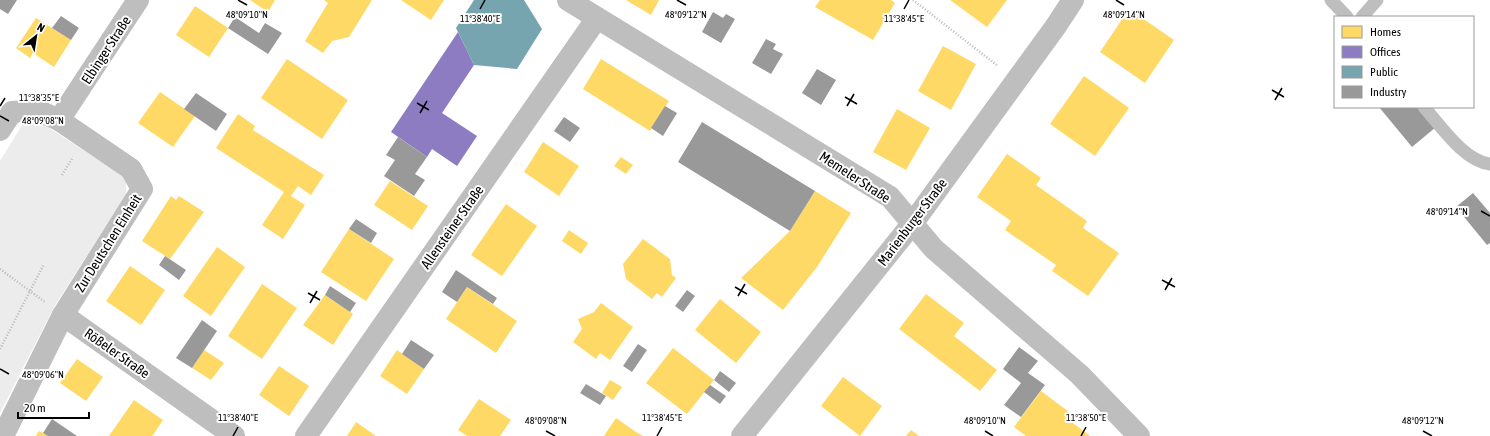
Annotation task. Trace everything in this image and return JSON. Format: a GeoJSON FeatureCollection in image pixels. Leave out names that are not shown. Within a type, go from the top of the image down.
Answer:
{"type":"FeatureCollection","features":[{"type":"Feature","properties":{"kind":"street","name":"Elbinger Straße"},"geometry":{"type":"LineString","coordinates":[[59,120],[138,0]]}},
{"type":"Feature","properties":{"kind":"street","name":"Memeler Straße"},"geometry":{"type":"LineString","coordinates":[[568,0],[890,197],[934,249],[1079,374],[1139,436]]}},
{"type":"Feature","properties":{"kind":"street","name":"Marienburger Straße"},"geometry":{"type":"LineString","coordinates":[[742,436],[912,224],[1056,26],[1073,0]]}},
{"type":"Feature","properties":{"kind":"street","name":"Allensteiner Straße"},"geometry":{"type":"LineString","coordinates":[[306,436],[597,18]]}},
{"type":"Feature","properties":{"kind":"street","name":"Zur Deutschen Einheit"},"geometry":{"type":"LineString","coordinates":[[0,130],[12,112],[37,110],[59,120],[131,169],[142,189],[63,315],[4,436]]}},
{"type":"Feature","properties":{"kind":"street","name":"Rößeler Straße"},"geometry":{"type":"LineString","coordinates":[[63,315],[234,436]]}},
{"type":"Feature","properties":{"kind":"lane"},"geometry":{"type":"LineString","coordinates":[[1331,0],[1346,16]]}},
{"type":"Feature","properties":{"kind":"lane"},"geometry":{"type":"LineString","coordinates":[[1363,16],[1377,0]]}},
{"type":"Feature","properties":{"kind":"lane"},"geometry":{"type":"LineString","coordinates":[[1425,108],[1461,149],[1483,163],[1490,164]]}},
{"type":"Feature","properties":{"kind":"path"},"geometry":{"type":"LineString","coordinates":[[913,0],[1017,80]]}},
{"type":"Feature","properties":{"kind":"path"},"geometry":{"type":"LineString","coordinates":[[0,349],[44,264]]}},
{"type":"Feature","properties":{"kind":"path"},"geometry":{"type":"LineString","coordinates":[[0,269],[63,315]]}},
{"type":"Feature","properties":{"kind":"shaded area"},"geometry":{"type":"Polygon","coordinates":[[[24,122],[40,122],[126,178],[126,194],[54,307],[0,413],[0,161],[24,122]]]}},
{"type":"Feature","properties":{"kind":"building: Homes"},"geometry":{"type":"Polygon","coordinates":[[[250,0],[275,0],[268,12],[250,0]]]}},
{"type":"Feature","properties":{"kind":"building: Homes"},"geometry":{"type":"Polygon","coordinates":[[[324,0],[372,0],[349,37],[332,41],[323,53],[305,41],[328,3],[324,0]]]}},
{"type":"Feature","properties":{"kind":"building: Homes"},"geometry":{"type":"Polygon","coordinates":[[[401,0],[444,0],[431,20],[401,0]]]}},
{"type":"Feature","properties":{"kind":"building: Homes"},"geometry":{"type":"Polygon","coordinates":[[[626,0],[659,0],[651,15],[626,0]]]}},
{"type":"Feature","properties":{"kind":"building: Homes"},"geometry":{"type":"Polygon","coordinates":[[[820,0],[891,0],[895,3],[873,40],[815,7],[820,0]]]}},
{"type":"Feature","properties":{"kind":"building: Homes"},"geometry":{"type":"Polygon","coordinates":[[[950,0],[1007,0],[987,27],[950,0]]]}},
{"type":"Feature","properties":{"kind":"building: Homes"},"geometry":{"type":"Polygon","coordinates":[[[195,6],[228,28],[209,57],[176,35],[195,6]]]}},
{"type":"Feature","properties":{"kind":"building: Homes"},"geometry":{"type":"Polygon","coordinates":[[[1129,9],[1174,40],[1145,83],[1100,52],[1129,9]]]}},
{"type":"Feature","properties":{"kind":"building: Homes"},"geometry":{"type":"Polygon","coordinates":[[[36,18],[71,40],[54,67],[33,53],[30,58],[16,48],[36,18]]]}},
{"type":"Feature","properties":{"kind":"building: Homes"},"geometry":{"type":"Polygon","coordinates":[[[943,46],[976,64],[951,110],[918,91],[943,46]]]}},
{"type":"Feature","properties":{"kind":"building: Homes"},"geometry":{"type":"Polygon","coordinates":[[[287,59],[348,100],[322,139],[261,98],[287,59]]]}},
{"type":"Feature","properties":{"kind":"building: Homes"},"geometry":{"type":"Polygon","coordinates":[[[601,59],[669,101],[650,131],[583,89],[601,59]]]}},
{"type":"Feature","properties":{"kind":"building: Homes"},"geometry":{"type":"Polygon","coordinates":[[[1084,76],[1129,108],[1095,156],[1050,124],[1084,76]]]}},
{"type":"Feature","properties":{"kind":"building: Homes"},"geometry":{"type":"Polygon","coordinates":[[[160,92],[195,116],[173,147],[138,123],[160,92]]]}},
{"type":"Feature","properties":{"kind":"building: Homes"},"geometry":{"type":"Polygon","coordinates":[[[897,109],[930,128],[906,170],[873,152],[897,109]]]}},
{"type":"Feature","properties":{"kind":"building: Homes"},"geometry":{"type":"Polygon","coordinates":[[[238,114],[255,126],[253,130],[324,175],[311,195],[298,186],[291,196],[305,205],[283,239],[262,225],[284,192],[216,148],[238,114]]]}},
{"type":"Feature","properties":{"kind":"building: Homes"},"geometry":{"type":"Polygon","coordinates":[[[543,142],[579,166],[559,196],[524,172],[543,142]]]}},
{"type":"Feature","properties":{"kind":"building: Homes"},"geometry":{"type":"Polygon","coordinates":[[[1007,154],[1041,178],[1036,185],[1087,221],[1083,228],[1119,253],[1088,296],[1052,271],[1056,265],[1005,230],[1011,221],[977,197],[1007,154]]]}},
{"type":"Feature","properties":{"kind":"building: Homes"},"geometry":{"type":"Polygon","coordinates":[[[621,157],[633,165],[626,174],[614,166],[621,157]]]}},
{"type":"Feature","properties":{"kind":"building: Homes"},"geometry":{"type":"Polygon","coordinates":[[[390,181],[428,206],[412,230],[374,205],[390,181]]]}},
{"type":"Feature","properties":{"kind":"building: Homes"},"geometry":{"type":"Polygon","coordinates":[[[815,191],[851,213],[817,267],[783,310],[741,278],[790,231],[815,191]]]}},
{"type":"Feature","properties":{"kind":"building: Homes"},"geometry":{"type":"Polygon","coordinates":[[[171,196],[176,200],[179,196],[204,212],[170,259],[142,241],[171,196]]]}},
{"type":"Feature","properties":{"kind":"building: Homes"},"geometry":{"type":"Polygon","coordinates":[[[506,204],[537,226],[502,276],[471,255],[506,204]]]}},
{"type":"Feature","properties":{"kind":"building: Homes"},"geometry":{"type":"Polygon","coordinates":[[[349,229],[394,259],[366,301],[321,272],[349,229]]]}},
{"type":"Feature","properties":{"kind":"building: Homes"},"geometry":{"type":"Polygon","coordinates":[[[569,230],[588,243],[581,254],[562,241],[569,230]]]}},
{"type":"Feature","properties":{"kind":"building: Homes"},"geometry":{"type":"Polygon","coordinates":[[[643,239],[670,259],[672,275],[676,278],[662,297],[657,293],[652,299],[626,279],[623,264],[643,239]]]}},
{"type":"Feature","properties":{"kind":"building: Homes"},"geometry":{"type":"Polygon","coordinates":[[[217,247],[245,267],[211,316],[183,296],[217,247]]]}},
{"type":"Feature","properties":{"kind":"building: Homes"},"geometry":{"type":"Polygon","coordinates":[[[130,266],[165,290],[141,325],[106,301],[130,266]]]}},
{"type":"Feature","properties":{"kind":"building: Homes"},"geometry":{"type":"Polygon","coordinates":[[[262,284],[297,308],[262,359],[228,336],[262,284]]]}},
{"type":"Feature","properties":{"kind":"building: Homes"},"geometry":{"type":"Polygon","coordinates":[[[467,287],[517,321],[496,353],[446,319],[467,287]]]}},
{"type":"Feature","properties":{"kind":"building: Homes"},"geometry":{"type":"Polygon","coordinates":[[[926,294],[964,323],[954,336],[997,370],[980,391],[899,329],[926,294]]]}},
{"type":"Feature","properties":{"kind":"building: Homes"},"geometry":{"type":"Polygon","coordinates":[[[325,295],[353,314],[333,345],[303,325],[325,295]]]}},
{"type":"Feature","properties":{"kind":"building: Homes"},"geometry":{"type":"Polygon","coordinates":[[[720,299],[761,332],[736,363],[695,330],[720,299]]]}},
{"type":"Feature","properties":{"kind":"building: Homes"},"geometry":{"type":"Polygon","coordinates":[[[601,303],[633,327],[610,360],[600,353],[596,359],[573,342],[582,329],[578,319],[594,312],[601,303]]]}},
{"type":"Feature","properties":{"kind":"building: Homes"},"geometry":{"type":"Polygon","coordinates":[[[673,348],[714,380],[687,414],[646,383],[673,348]]]}},
{"type":"Feature","properties":{"kind":"building: Homes"},"geometry":{"type":"Polygon","coordinates":[[[204,350],[224,363],[211,380],[192,368],[204,350]]]}},
{"type":"Feature","properties":{"kind":"building: Homes"},"geometry":{"type":"Polygon","coordinates":[[[397,350],[424,369],[407,394],[380,376],[397,350]]]}},
{"type":"Feature","properties":{"kind":"building: Homes"},"geometry":{"type":"Polygon","coordinates":[[[77,359],[103,377],[86,401],[60,383],[77,359]]]}},
{"type":"Feature","properties":{"kind":"building: Homes"},"geometry":{"type":"Polygon","coordinates":[[[279,366],[309,386],[289,416],[259,395],[279,366]]]}},
{"type":"Feature","properties":{"kind":"building: Homes"},"geometry":{"type":"Polygon","coordinates":[[[843,377],[882,406],[860,436],[821,406],[843,377]]]}},
{"type":"Feature","properties":{"kind":"building: Homes"},"geometry":{"type":"Polygon","coordinates":[[[610,380],[622,387],[613,400],[602,393],[610,380]]]}},
{"type":"Feature","properties":{"kind":"building: Homes"},"geometry":{"type":"Polygon","coordinates":[[[1041,391],[1073,415],[1069,420],[1090,436],[1026,436],[1014,427],[1041,391]]]}},
{"type":"Feature","properties":{"kind":"building: Homes"},"geometry":{"type":"Polygon","coordinates":[[[479,399],[511,420],[500,436],[467,436],[458,430],[479,399]]]}},
{"type":"Feature","properties":{"kind":"building: Homes"},"geometry":{"type":"Polygon","coordinates":[[[134,400],[163,420],[153,435],[109,436],[134,400]]]}},
{"type":"Feature","properties":{"kind":"building: Homes"},"geometry":{"type":"Polygon","coordinates":[[[616,418],[636,432],[643,436],[604,436],[616,418]]]}},
{"type":"Feature","properties":{"kind":"building: Homes"},"geometry":{"type":"Polygon","coordinates":[[[356,422],[376,436],[347,436],[356,422]]]}},
{"type":"Feature","properties":{"kind":"building: Homes"},"geometry":{"type":"Polygon","coordinates":[[[911,430],[919,436],[906,436],[911,430]]]}},
{"type":"Feature","properties":{"kind":"building: Homes"},"geometry":{"type":"Polygon","coordinates":[[[39,431],[43,433],[48,436],[36,436],[39,431]]]}},
{"type":"Feature","properties":{"kind":"building: Offices"},"geometry":{"type":"Polygon","coordinates":[[[458,32],[474,65],[442,113],[477,136],[457,166],[432,149],[427,157],[391,132],[458,32]]]}},
{"type":"Feature","properties":{"kind":"building: Public"},"geometry":{"type":"Polygon","coordinates":[[[474,0],[524,0],[542,29],[517,69],[474,65],[456,28],[474,0]]]}},
{"type":"Feature","properties":{"kind":"building: Industry"},"geometry":{"type":"Polygon","coordinates":[[[0,0],[17,0],[8,14],[0,9],[0,0]]]}},
{"type":"Feature","properties":{"kind":"building: Industry"},"geometry":{"type":"Polygon","coordinates":[[[713,12],[723,18],[726,14],[735,19],[721,43],[702,32],[713,12]]]}},
{"type":"Feature","properties":{"kind":"building: Industry"},"geometry":{"type":"Polygon","coordinates":[[[61,16],[79,28],[71,40],[52,28],[61,16]]]}},
{"type":"Feature","properties":{"kind":"building: Industry"},"geometry":{"type":"Polygon","coordinates":[[[235,17],[259,33],[265,23],[282,33],[268,54],[228,28],[235,17]]]}},
{"type":"Feature","properties":{"kind":"building: Industry"},"geometry":{"type":"Polygon","coordinates":[[[766,39],[776,44],[773,49],[783,54],[771,74],[752,63],[766,39]]]}},
{"type":"Feature","properties":{"kind":"building: Industry"},"geometry":{"type":"Polygon","coordinates":[[[817,69],[836,80],[821,105],[802,93],[817,69]]]}},
{"type":"Feature","properties":{"kind":"building: Industry"},"geometry":{"type":"Polygon","coordinates":[[[196,93],[227,114],[216,131],[184,109],[196,93]]]}},
{"type":"Feature","properties":{"kind":"building: Industry"},"geometry":{"type":"Polygon","coordinates":[[[665,106],[677,113],[663,136],[651,128],[665,106]]]}},
{"type":"Feature","properties":{"kind":"building: Industry"},"geometry":{"type":"Polygon","coordinates":[[[1380,108],[1421,108],[1436,127],[1412,147],[1380,108]]]}},
{"type":"Feature","properties":{"kind":"building: Industry"},"geometry":{"type":"Polygon","coordinates":[[[564,117],[580,128],[570,142],[554,131],[564,117]]]}},
{"type":"Feature","properties":{"kind":"building: Industry"},"geometry":{"type":"Polygon","coordinates":[[[702,122],[815,191],[790,231],[678,162],[702,122]]]}},
{"type":"Feature","properties":{"kind":"building: Industry"},"geometry":{"type":"Polygon","coordinates":[[[398,137],[427,157],[415,174],[425,180],[414,196],[384,176],[395,160],[386,155],[398,137]]]}},
{"type":"Feature","properties":{"kind":"building: Industry"},"geometry":{"type":"Polygon","coordinates":[[[1473,193],[1490,213],[1490,243],[1487,245],[1456,207],[1473,193]]]}},
{"type":"Feature","properties":{"kind":"building: Industry"},"geometry":{"type":"Polygon","coordinates":[[[356,219],[377,233],[371,243],[349,229],[356,219]]]}},
{"type":"Feature","properties":{"kind":"building: Industry"},"geometry":{"type":"Polygon","coordinates":[[[165,256],[186,270],[179,280],[159,265],[165,256]]]}},
{"type":"Feature","properties":{"kind":"building: Industry"},"geometry":{"type":"Polygon","coordinates":[[[456,270],[497,298],[493,304],[467,287],[457,302],[442,292],[456,270]]]}},
{"type":"Feature","properties":{"kind":"building: Industry"},"geometry":{"type":"Polygon","coordinates":[[[330,286],[356,303],[350,312],[325,295],[330,286]]]}},
{"type":"Feature","properties":{"kind":"building: Industry"},"geometry":{"type":"Polygon","coordinates":[[[687,290],[695,296],[683,312],[675,306],[687,290]]]}},
{"type":"Feature","properties":{"kind":"building: Industry"},"geometry":{"type":"Polygon","coordinates":[[[202,320],[217,331],[192,368],[176,358],[202,320]]]}},
{"type":"Feature","properties":{"kind":"building: Industry"},"geometry":{"type":"Polygon","coordinates":[[[411,340],[434,355],[424,369],[402,354],[411,340]]]}},
{"type":"Feature","properties":{"kind":"building: Industry"},"geometry":{"type":"Polygon","coordinates":[[[638,344],[647,350],[632,372],[623,366],[638,344]]]}},
{"type":"Feature","properties":{"kind":"building: Industry"},"geometry":{"type":"Polygon","coordinates":[[[1019,347],[1038,361],[1028,373],[1045,385],[1021,417],[1004,405],[1021,383],[1003,369],[1019,347]]]}},
{"type":"Feature","properties":{"kind":"building: Industry"},"geometry":{"type":"Polygon","coordinates":[[[720,371],[736,383],[729,392],[714,380],[720,371]]]}},
{"type":"Feature","properties":{"kind":"building: Industry"},"geometry":{"type":"Polygon","coordinates":[[[586,384],[606,396],[600,405],[580,393],[586,384]]]}},
{"type":"Feature","properties":{"kind":"building: Industry"},"geometry":{"type":"Polygon","coordinates":[[[710,385],[726,396],[720,404],[704,392],[710,385]]]}},
{"type":"Feature","properties":{"kind":"building: Industry"},"geometry":{"type":"Polygon","coordinates":[[[52,419],[77,436],[48,436],[43,433],[52,419]]]}}]}
